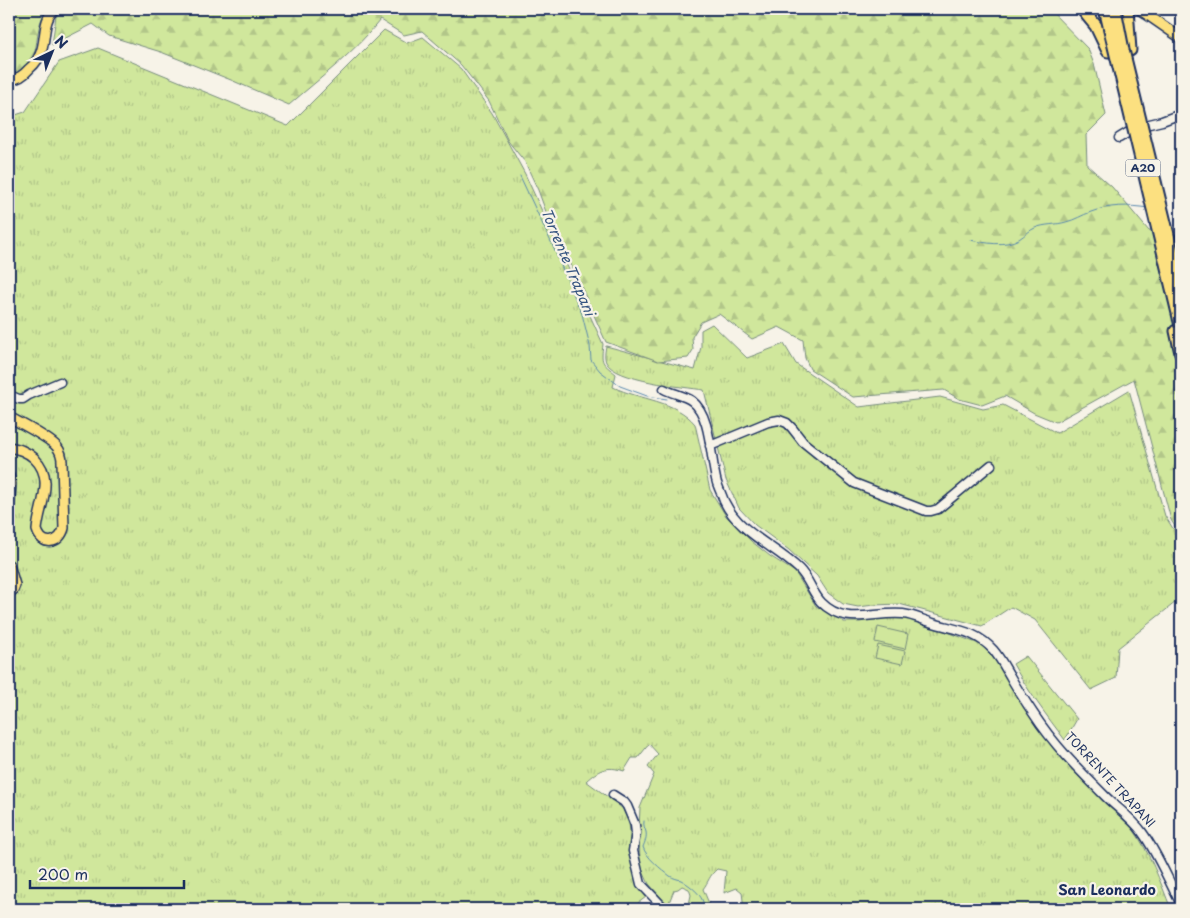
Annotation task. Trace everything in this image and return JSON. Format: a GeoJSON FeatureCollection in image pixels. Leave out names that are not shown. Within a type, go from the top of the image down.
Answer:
{"type":"FeatureCollection","features":[{"type":"Feature","properties":{"kind":"highway"},"geometry":{"type":"LineString","coordinates":[[1082,9],[1096,26],[1108,51],[1178,329],[1181,353]]}},
{"type":"Feature","properties":{"kind":"highway","name":"A20"},"geometry":{"type":"LineString","coordinates":[[1105,9],[1178,329]]}},
{"type":"Feature","properties":{"kind":"highway","name":"A20"},"geometry":{"type":"LineString","coordinates":[[1115,9],[1123,50],[1181,288]]}},
{"type":"Feature","properties":{"kind":"highway"},"geometry":{"type":"LineString","coordinates":[[1127,9],[1130,50],[1181,260]]}},
{"type":"Feature","properties":{"kind":"main road"},"geometry":{"type":"LineString","coordinates":[[9,80],[24,75],[36,61],[42,49],[48,18],[55,9]]}},
{"type":"Feature","properties":{"kind":"main road"},"geometry":{"type":"LineString","coordinates":[[1139,9],[1181,38]]}},
{"type":"Feature","properties":{"kind":"main road"},"geometry":{"type":"LineString","coordinates":[[9,417],[52,442],[60,453],[62,462],[64,528],[62,535],[55,541],[45,540],[39,535],[38,530],[45,490],[43,469],[25,452],[9,447]]}},
{"type":"Feature","properties":{"kind":"main road"},"geometry":{"type":"LineString","coordinates":[[9,476],[11,484],[9,509]]}},
{"type":"Feature","properties":{"kind":"main road"},"geometry":{"type":"LineString","coordinates":[[9,565],[15,587],[9,593]]}},
{"type":"Feature","properties":{"kind":"street"},"geometry":{"type":"LineString","coordinates":[[1119,138],[1137,127],[1181,114]]}},
{"type":"Feature","properties":{"kind":"street"},"geometry":{"type":"LineString","coordinates":[[9,395],[23,399],[60,382]]}},
{"type":"Feature","properties":{"kind":"street"},"geometry":{"type":"LineString","coordinates":[[664,389],[688,398],[700,409],[706,423],[716,482],[732,514],[748,530],[800,570],[824,605],[839,614],[855,617],[906,614],[970,634],[994,650],[1002,660],[1009,675],[1033,713],[1061,750],[1142,832],[1181,904]]}},
{"type":"Feature","properties":{"kind":"street"},"geometry":{"type":"LineString","coordinates":[[711,446],[768,422],[782,421],[790,425],[803,442],[854,484],[926,511],[938,509],[990,465]]}},
{"type":"Feature","properties":{"kind":"street","name":"TORRENTE TRAPANI"},"geometry":{"type":"LineString","coordinates":[[711,446],[719,481],[725,497],[738,519],[802,569],[826,603],[840,612],[855,614],[890,611],[906,612],[971,632],[984,638],[1003,658],[1035,712],[1063,748],[1091,779],[1144,831],[1181,899]]}},
{"type":"Feature","properties":{"kind":"street"},"geometry":{"type":"LineString","coordinates":[[613,795],[627,806],[635,825],[636,833],[633,851],[641,884],[665,909]]}},
{"type":"Feature","properties":{"kind":"green space"},"geometry":{"type":"Polygon","coordinates":[[[9,9],[48,9],[39,27],[34,55],[21,70],[9,76],[9,9]]]}},
{"type":"Feature","properties":{"kind":"green space"},"geometry":{"type":"Polygon","coordinates":[[[57,9],[1049,9],[1088,49],[1094,64],[1106,115],[1086,135],[1087,165],[1112,187],[1149,231],[1181,235],[1181,536],[1171,520],[1134,379],[1056,422],[1034,413],[1005,396],[982,405],[959,399],[944,390],[853,397],[810,369],[805,358],[803,340],[779,327],[752,339],[719,314],[701,322],[692,337],[693,350],[688,358],[658,361],[606,342],[549,220],[525,162],[508,141],[489,101],[461,65],[422,31],[404,35],[380,20],[348,54],[289,105],[161,52],[109,36],[93,24],[52,45],[57,9]]]}},
{"type":"Feature","properties":{"kind":"green space"},"geometry":{"type":"Polygon","coordinates":[[[384,30],[407,43],[423,37],[461,69],[492,113],[525,174],[603,344],[603,362],[616,374],[613,387],[667,405],[687,416],[695,424],[710,490],[726,516],[751,541],[795,572],[816,606],[844,622],[860,622],[878,618],[910,618],[982,645],[1000,666],[1054,749],[1080,778],[1133,829],[1150,857],[1171,909],[744,909],[742,892],[737,888],[724,893],[726,871],[717,869],[703,889],[709,909],[688,909],[691,895],[689,889],[682,886],[674,890],[668,905],[649,884],[640,865],[640,808],[654,774],[648,767],[658,754],[649,744],[638,758],[632,758],[624,771],[613,768],[603,770],[586,781],[623,809],[629,822],[629,850],[637,884],[646,897],[638,903],[642,909],[9,909],[9,117],[25,112],[59,62],[98,48],[288,126],[384,30]]]}},
{"type":"Feature","properties":{"kind":"green space"},"geometry":{"type":"Polygon","coordinates":[[[712,324],[747,358],[784,344],[796,364],[859,407],[940,397],[983,409],[1003,405],[1057,433],[1129,390],[1165,516],[1181,541],[1181,598],[1118,648],[1116,678],[1091,690],[1035,620],[1011,607],[982,626],[899,604],[858,607],[843,604],[828,593],[817,576],[789,550],[755,525],[739,508],[726,480],[704,390],[651,382],[622,374],[612,369],[606,362],[606,346],[695,370],[701,347],[701,330],[712,324]]]}},
{"type":"Feature","properties":{"kind":"green space"},"geometry":{"type":"Polygon","coordinates":[[[878,627],[908,634],[905,649],[875,642],[878,627]]]}},
{"type":"Feature","properties":{"kind":"green space"},"geometry":{"type":"Polygon","coordinates":[[[878,645],[905,651],[902,664],[875,658],[878,645]]]}},
{"type":"Feature","properties":{"kind":"green space"},"geometry":{"type":"Polygon","coordinates":[[[1026,656],[1077,719],[1065,740],[1031,693],[1013,664],[1026,656]]]}},
{"type":"Feature","properties":{"kind":"waterway","name":"Torrente Trapani"},"geometry":{"type":"LineString","coordinates":[[520,176],[582,314],[590,346],[591,360],[600,371],[620,386],[647,396],[667,399]]}},
{"type":"Feature","properties":{"kind":"waterway"},"geometry":{"type":"LineString","coordinates":[[970,240],[995,244],[1007,243],[1019,239],[1035,228],[1069,221],[1105,208],[1119,206],[1148,208]]}},
{"type":"Feature","properties":{"kind":"waterway"},"geometry":{"type":"LineString","coordinates":[[644,821],[646,836],[643,847],[647,855],[670,876],[681,880],[697,892],[704,904],[704,909]]}},
{"type":"Feature","properties":{"kind":"district","name":"San Leonardo"},"geometry":{"type":"Point","coordinates":[1107,890]}}]}
